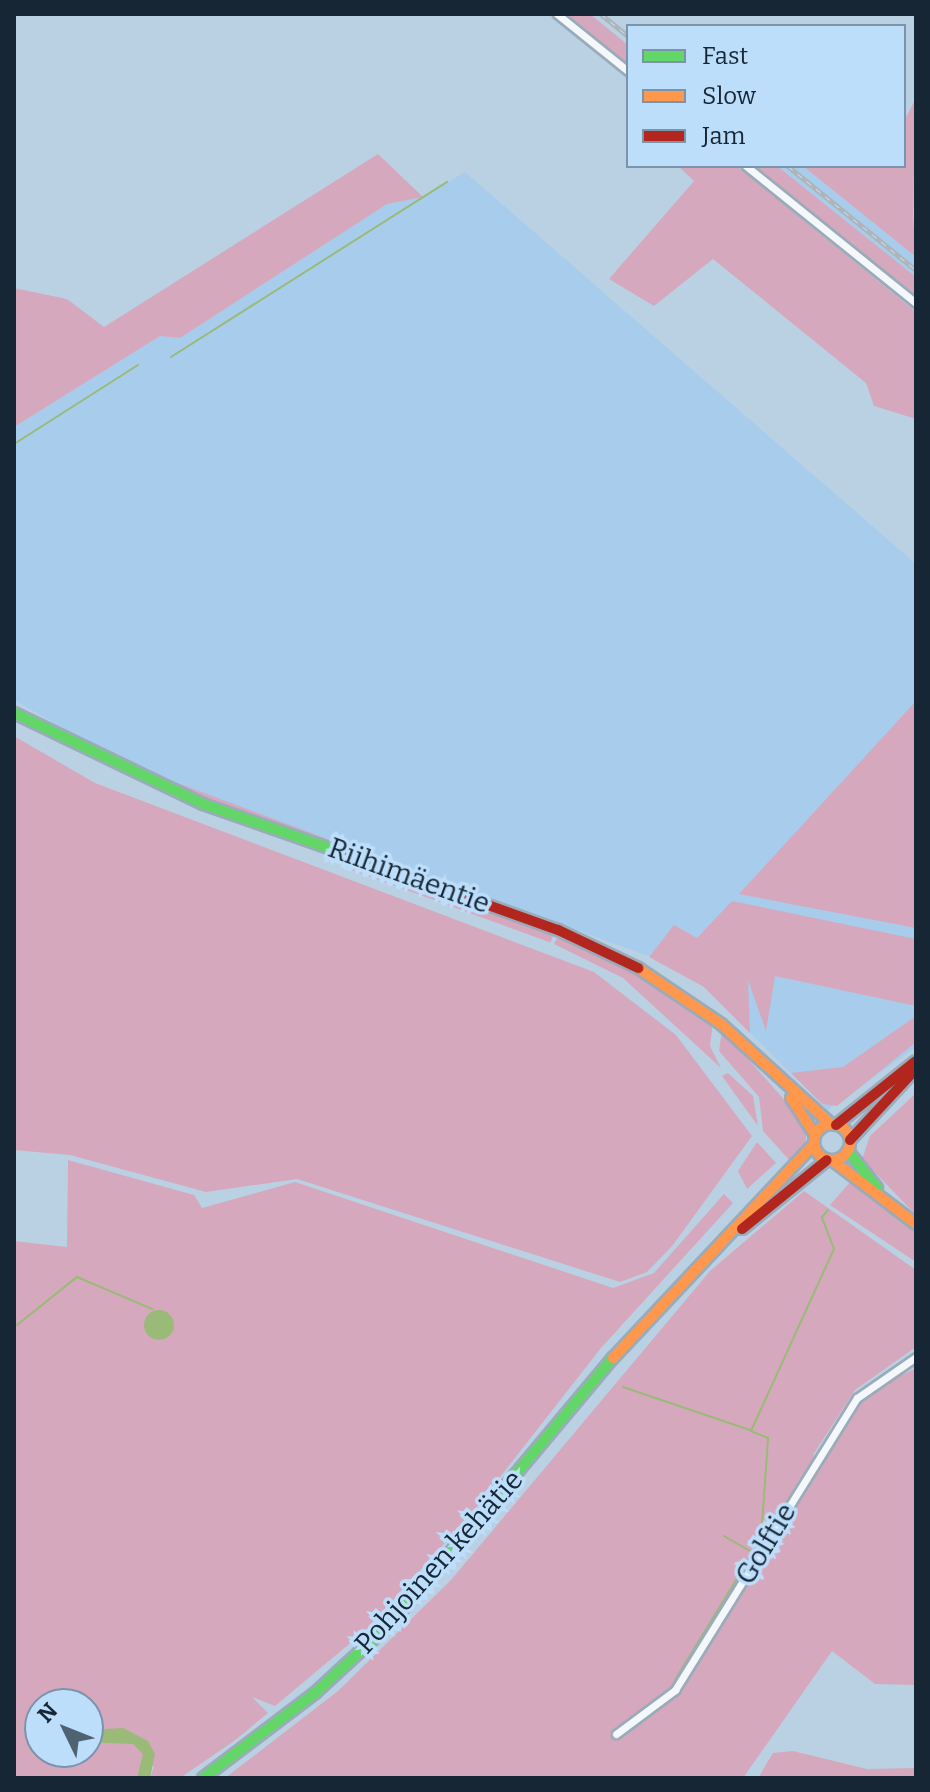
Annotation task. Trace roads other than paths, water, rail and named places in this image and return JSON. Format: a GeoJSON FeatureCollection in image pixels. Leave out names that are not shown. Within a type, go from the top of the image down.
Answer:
{"type":"FeatureCollection","features":[{"type":"Feature","properties":{"kind":"main road","name":"Riihimäentie"},"geometry":{"type":"LineString","coordinates":[[14,713],[203,804],[558,930],[633,964],[699,1006],[778,1080],[834,1124],[885,1200]]}},
{"type":"Feature","properties":{"kind":"main road"},"geometry":{"type":"LineString","coordinates":[[834,1124],[916,1061]]}},
{"type":"Feature","properties":{"kind":"main road"},"geometry":{"type":"LineString","coordinates":[[849,1145],[916,1069]]}},
{"type":"Feature","properties":{"kind":"main road","name":"Riihimäentie"},"geometry":{"type":"LineString","coordinates":[[778,1080],[829,1160],[885,1200]]}},
{"type":"Feature","properties":{"kind":"main road","name":"Pohjoinen kehätie"},"geometry":{"type":"LineString","coordinates":[[203,1778],[315,1693],[392,1622],[648,1319],[814,1140],[834,1124]]}},
{"type":"Feature","properties":{"kind":"main road","name":"Pohjoinen kehätie"},"geometry":{"type":"LineString","coordinates":[[648,1319],[849,1145]]}},
{"type":"Feature","properties":{"kind":"main road"},"geometry":{"type":"LineString","coordinates":[[885,1200],[916,1224]]}},
{"type":"Feature","properties":{"kind":"street"},"geometry":{"type":"LineString","coordinates":[[557,14],[626,69]]}},
{"type":"Feature","properties":{"kind":"street"},"geometry":{"type":"LineString","coordinates":[[748,168],[916,303]]}},
{"type":"Feature","properties":{"kind":"street","name":"Golftie"},"geometry":{"type":"LineString","coordinates":[[616,1734],[679,1684],[857,1398],[916,1357]]}},
{"type":"Feature","properties":{"kind":"waterway"},"geometry":{"type":"LineString","coordinates":[[171,357],[447,182]]}},
{"type":"Feature","properties":{"kind":"waterway"},"geometry":{"type":"LineString","coordinates":[[14,444],[138,365]]}},
{"type":"Feature","properties":{"kind":"waterway"},"geometry":{"type":"LineString","coordinates":[[675,1680],[761,1539],[768,1438],[751,1431],[834,1249],[822,1217],[828,1210]]}},
{"type":"Feature","properties":{"kind":"waterway"},"geometry":{"type":"LineString","coordinates":[[17,1325],[77,1277],[152,1309]]}},
{"type":"Feature","properties":{"kind":"waterway"},"geometry":{"type":"LineString","coordinates":[[623,1387],[750,1430]]}},
{"type":"Feature","properties":{"kind":"waterway"},"geometry":{"type":"LineString","coordinates":[[724,1536],[753,1553]]}},
{"type":"Feature","properties":{"kind":"railway"},"geometry":{"type":"LineString","coordinates":[[601,14],[626,34]]}},
{"type":"Feature","properties":{"kind":"railway"},"geometry":{"type":"LineString","coordinates":[[790,168],[916,270]]}}]}
